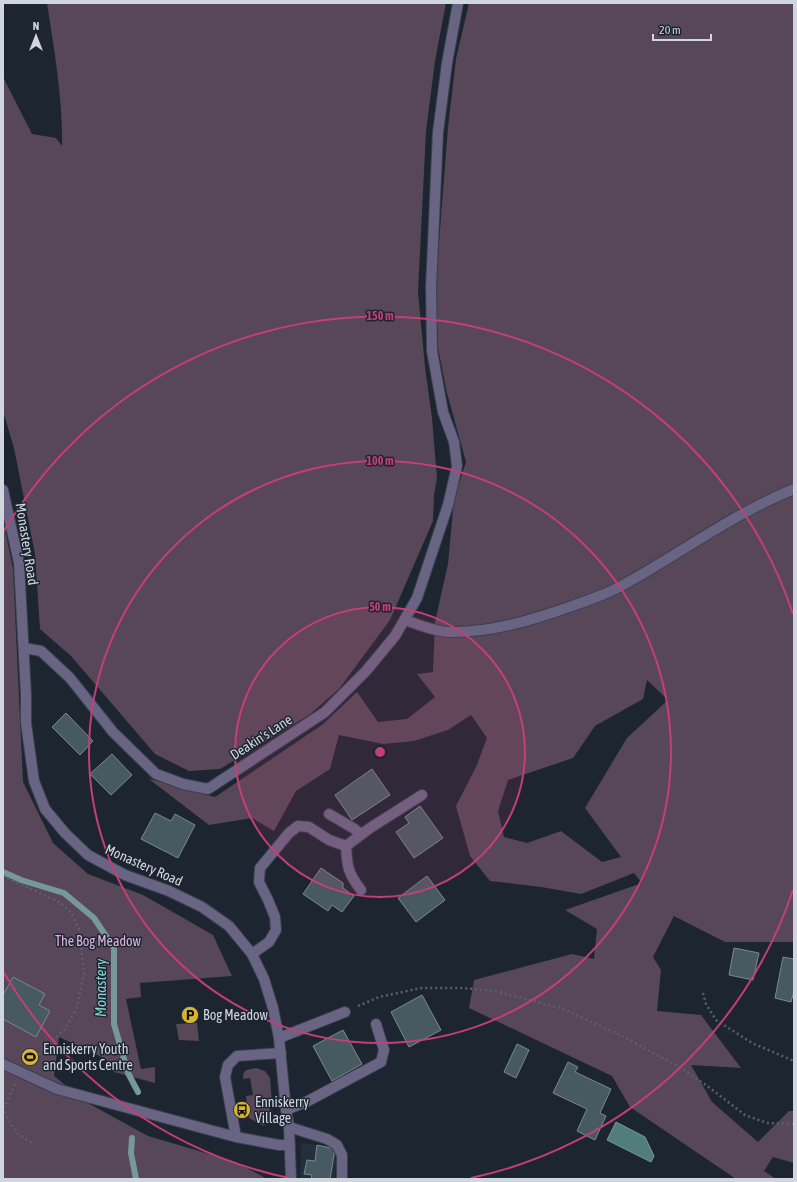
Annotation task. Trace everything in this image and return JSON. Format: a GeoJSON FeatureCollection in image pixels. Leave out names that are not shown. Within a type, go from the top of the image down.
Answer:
{"type":"FeatureCollection","features":[{"type":"Feature","properties":{"kind":"street","name":"Deakin's Lane"},"geometry":{"type":"LineString","coordinates":[[24,648],[41,651],[70,678],[113,732],[156,774],[183,784],[208,788],[325,712],[366,671],[395,636],[417,598],[448,505],[457,466],[454,442],[444,412],[432,351],[431,287],[438,132],[447,63],[458,3]]}},
{"type":"Feature","properties":{"kind":"street"},"geometry":{"type":"LineString","coordinates":[[405,620],[424,628],[447,632],[472,632],[514,624],[549,614],[597,597],[629,582],[735,517],[774,497],[794,489]]}},
{"type":"Feature","properties":{"kind":"street","name":"Monastery Road"},"geometry":{"type":"LineString","coordinates":[[3,490],[19,564],[24,648],[26,723],[34,781],[45,809],[65,833],[88,855],[125,875],[168,891],[202,907],[229,926],[252,954],[264,979],[279,1038],[289,1126],[291,1179]]}},
{"type":"Feature","properties":{"kind":"street"},"geometry":{"type":"LineString","coordinates":[[346,846],[361,834],[422,795]]}},
{"type":"Feature","properties":{"kind":"street"},"geometry":{"type":"LineString","coordinates":[[329,814],[361,834]]}},
{"type":"Feature","properties":{"kind":"street"},"geometry":{"type":"LineString","coordinates":[[252,954],[269,942],[276,930],[276,917],[259,882],[260,868],[290,833],[298,826],[309,827],[329,840],[346,846]]}},
{"type":"Feature","properties":{"kind":"street"},"geometry":{"type":"LineString","coordinates":[[346,846],[348,868],[352,878],[361,890]]}},
{"type":"Feature","properties":{"kind":"street"},"geometry":{"type":"LineString","coordinates":[[279,1038],[345,1012]]}},
{"type":"Feature","properties":{"kind":"street"},"geometry":{"type":"LineString","coordinates":[[286,1110],[308,1101],[381,1062],[384,1050],[376,1024]]}},
{"type":"Feature","properties":{"kind":"street"},"geometry":{"type":"LineString","coordinates":[[236,1137],[224,1077],[228,1065],[237,1056],[281,1053]]}},
{"type":"Feature","properties":{"kind":"street"},"geometry":{"type":"LineString","coordinates":[[3,1064],[57,1089],[236,1137],[279,1145],[290,1145]]}},
{"type":"Feature","properties":{"kind":"street"},"geometry":{"type":"LineString","coordinates":[[289,1126],[327,1138],[338,1145],[342,1155],[342,1179]]}},
{"type":"Feature","properties":{"kind":"path"},"geometry":{"type":"LineString","coordinates":[[3,876],[61,903],[79,929],[84,973],[76,1007],[65,1029],[21,1072],[3,1108],[9,1121],[18,1134],[32,1143]]}},
{"type":"Feature","properties":{"kind":"path"},"geometry":{"type":"LineString","coordinates":[[345,1012],[379,997],[420,988],[463,988],[495,991],[563,1009],[620,1035],[706,1085],[745,1115],[767,1123],[794,1124]]}},
{"type":"Feature","properties":{"kind":"path"},"geometry":{"type":"LineString","coordinates":[[703,993],[706,1004],[716,1020],[752,1043],[794,1061]]}},
{"type":"Feature","properties":{"kind":"shaded area"},"geometry":{"type":"Polygon","coordinates":[[[616,1122],[645,1137],[654,1156],[651,1162],[607,1140],[616,1122]]]}},
{"type":"Feature","properties":{"kind":"shaded area"},"geometry":{"type":"Polygon","coordinates":[[[301,1143],[337,1148],[335,1179],[300,1179],[301,1143]]]}},
{"type":"Feature","properties":{"kind":"green space"},"geometry":{"type":"Polygon","coordinates":[[[47,3],[446,3],[435,61],[426,131],[418,292],[437,478],[434,495],[433,521],[390,620],[339,689],[309,715],[220,769],[189,771],[155,754],[71,656],[40,629],[35,554],[14,448],[3,411],[3,77],[32,134],[56,138],[62,146],[60,92],[47,3]]]}},
{"type":"Feature","properties":{"kind":"green space"},"geometry":{"type":"Polygon","coordinates":[[[469,3],[794,3],[794,942],[725,942],[674,916],[653,957],[661,970],[657,1011],[701,1015],[741,1068],[691,1065],[712,1102],[758,1142],[789,1111],[794,1111],[794,1163],[773,1157],[764,1171],[776,1179],[736,1179],[630,1107],[612,1076],[469,1008],[474,980],[572,954],[594,959],[597,929],[565,910],[642,883],[634,873],[581,894],[541,887],[490,881],[470,856],[456,806],[476,767],[487,738],[471,715],[448,730],[414,741],[383,744],[339,735],[330,769],[296,791],[274,831],[252,818],[209,825],[149,779],[215,797],[322,725],[357,692],[378,722],[407,719],[435,697],[417,674],[433,672],[435,622],[448,564],[454,499],[466,462],[447,393],[438,348],[436,281],[448,127],[456,59],[469,3]],[[647,680],[643,699],[595,726],[573,758],[508,780],[498,811],[504,837],[527,843],[561,831],[602,862],[621,857],[585,808],[627,738],[668,700],[647,680]]]}},
{"type":"Feature","properties":{"kind":"green space","name":"The Bog Meadow"},"geometry":{"type":"Polygon","coordinates":[[[3,519],[13,569],[23,782],[53,843],[88,874],[143,895],[213,935],[232,976],[140,983],[141,997],[126,999],[141,1069],[155,1067],[155,1083],[114,1072],[106,1059],[59,1037],[54,1076],[86,1102],[148,1136],[236,1162],[267,1179],[3,1179],[3,519]]]}},
{"type":"Feature","properties":{"kind":"green space"},"geometry":{"type":"Polygon","coordinates":[[[197,1023],[199,1041],[179,1040],[176,1024],[197,1023]]]}},
{"type":"Feature","properties":{"kind":"green space"},"geometry":{"type":"Polygon","coordinates":[[[256,1068],[265,1071],[270,1078],[272,1103],[264,1126],[249,1118],[246,1096],[253,1095],[250,1078],[243,1079],[245,1072],[256,1068]]]}},
{"type":"Feature","properties":{"kind":"building"},"geometry":{"type":"Polygon","coordinates":[[[66,713],[93,741],[80,755],[52,727],[66,713]]]}},
{"type":"Feature","properties":{"kind":"building"},"geometry":{"type":"Polygon","coordinates":[[[112,754],[132,775],[111,795],[90,774],[112,754]]]}},
{"type":"Feature","properties":{"kind":"building"},"geometry":{"type":"Polygon","coordinates":[[[372,769],[390,795],[352,820],[335,795],[372,769]]]}},
{"type":"Feature","properties":{"kind":"building"},"geometry":{"type":"Polygon","coordinates":[[[420,806],[443,838],[414,858],[396,832],[409,823],[405,817],[420,806]]]}},
{"type":"Feature","properties":{"kind":"building"},"geometry":{"type":"Polygon","coordinates":[[[155,813],[171,821],[175,814],[195,825],[178,858],[141,839],[155,813]]]}},
{"type":"Feature","properties":{"kind":"building"},"geometry":{"type":"Polygon","coordinates":[[[321,868],[343,883],[343,888],[354,896],[342,912],[332,905],[328,911],[303,894],[321,868]]]}},
{"type":"Feature","properties":{"kind":"building"},"geometry":{"type":"Polygon","coordinates":[[[427,876],[445,900],[416,922],[398,898],[427,876]]]}},
{"type":"Feature","properties":{"kind":"building"},"geometry":{"type":"Polygon","coordinates":[[[734,948],[759,953],[753,980],[729,975],[734,948]]]}},
{"type":"Feature","properties":{"kind":"building"},"geometry":{"type":"Polygon","coordinates":[[[783,957],[794,959],[794,991],[791,1002],[775,998],[783,957]]]}},
{"type":"Feature","properties":{"kind":"building"},"geometry":{"type":"Polygon","coordinates":[[[13,977],[45,994],[39,1005],[50,1011],[36,1037],[3,1019],[3,995],[13,977]]]}},
{"type":"Feature","properties":{"kind":"building"},"geometry":{"type":"Polygon","coordinates":[[[422,995],[441,1030],[409,1047],[391,1012],[422,995]]]}},
{"type":"Feature","properties":{"kind":"building"},"geometry":{"type":"Polygon","coordinates":[[[343,1030],[362,1064],[332,1081],[313,1046],[343,1030]]]}},
{"type":"Feature","properties":{"kind":"building"},"geometry":{"type":"Polygon","coordinates":[[[517,1044],[529,1050],[516,1078],[504,1072],[517,1044]]]}},
{"type":"Feature","properties":{"kind":"building"},"geometry":{"type":"Polygon","coordinates":[[[568,1062],[578,1067],[575,1072],[611,1089],[600,1113],[606,1116],[595,1140],[577,1131],[587,1109],[553,1093],[568,1062]]]}},
{"type":"Feature","properties":{"kind":"building"},"geometry":{"type":"Polygon","coordinates":[[[317,1145],[335,1149],[330,1179],[311,1179],[312,1175],[304,1174],[307,1160],[315,1161],[317,1145]]]}},
{"type":"Feature","properties":{"kind":"waterway","name":"Monastery"},"geometry":{"type":"LineString","coordinates":[[3,872],[21,880],[64,893],[94,918],[114,948],[114,1024],[128,1073],[138,1092]]}},
{"type":"Feature","properties":{"kind":"waterway","name":"Monastery"},"geometry":{"type":"LineString","coordinates":[[132,1138],[131,1153],[136,1179]]}},
{"type":"Feature","properties":{"kind":"place","name":"Bog Meadow"},"geometry":{"type":"Point","coordinates":[190,1015]}},
{"type":"Feature","properties":{"kind":"place","name":"Enniskerry Youth and Sports Centre"},"geometry":{"type":"Point","coordinates":[30,1057]}},
{"type":"Feature","properties":{"kind":"place","name":"Enniskerry Village"},"geometry":{"type":"Point","coordinates":[242,1110]}}]}
